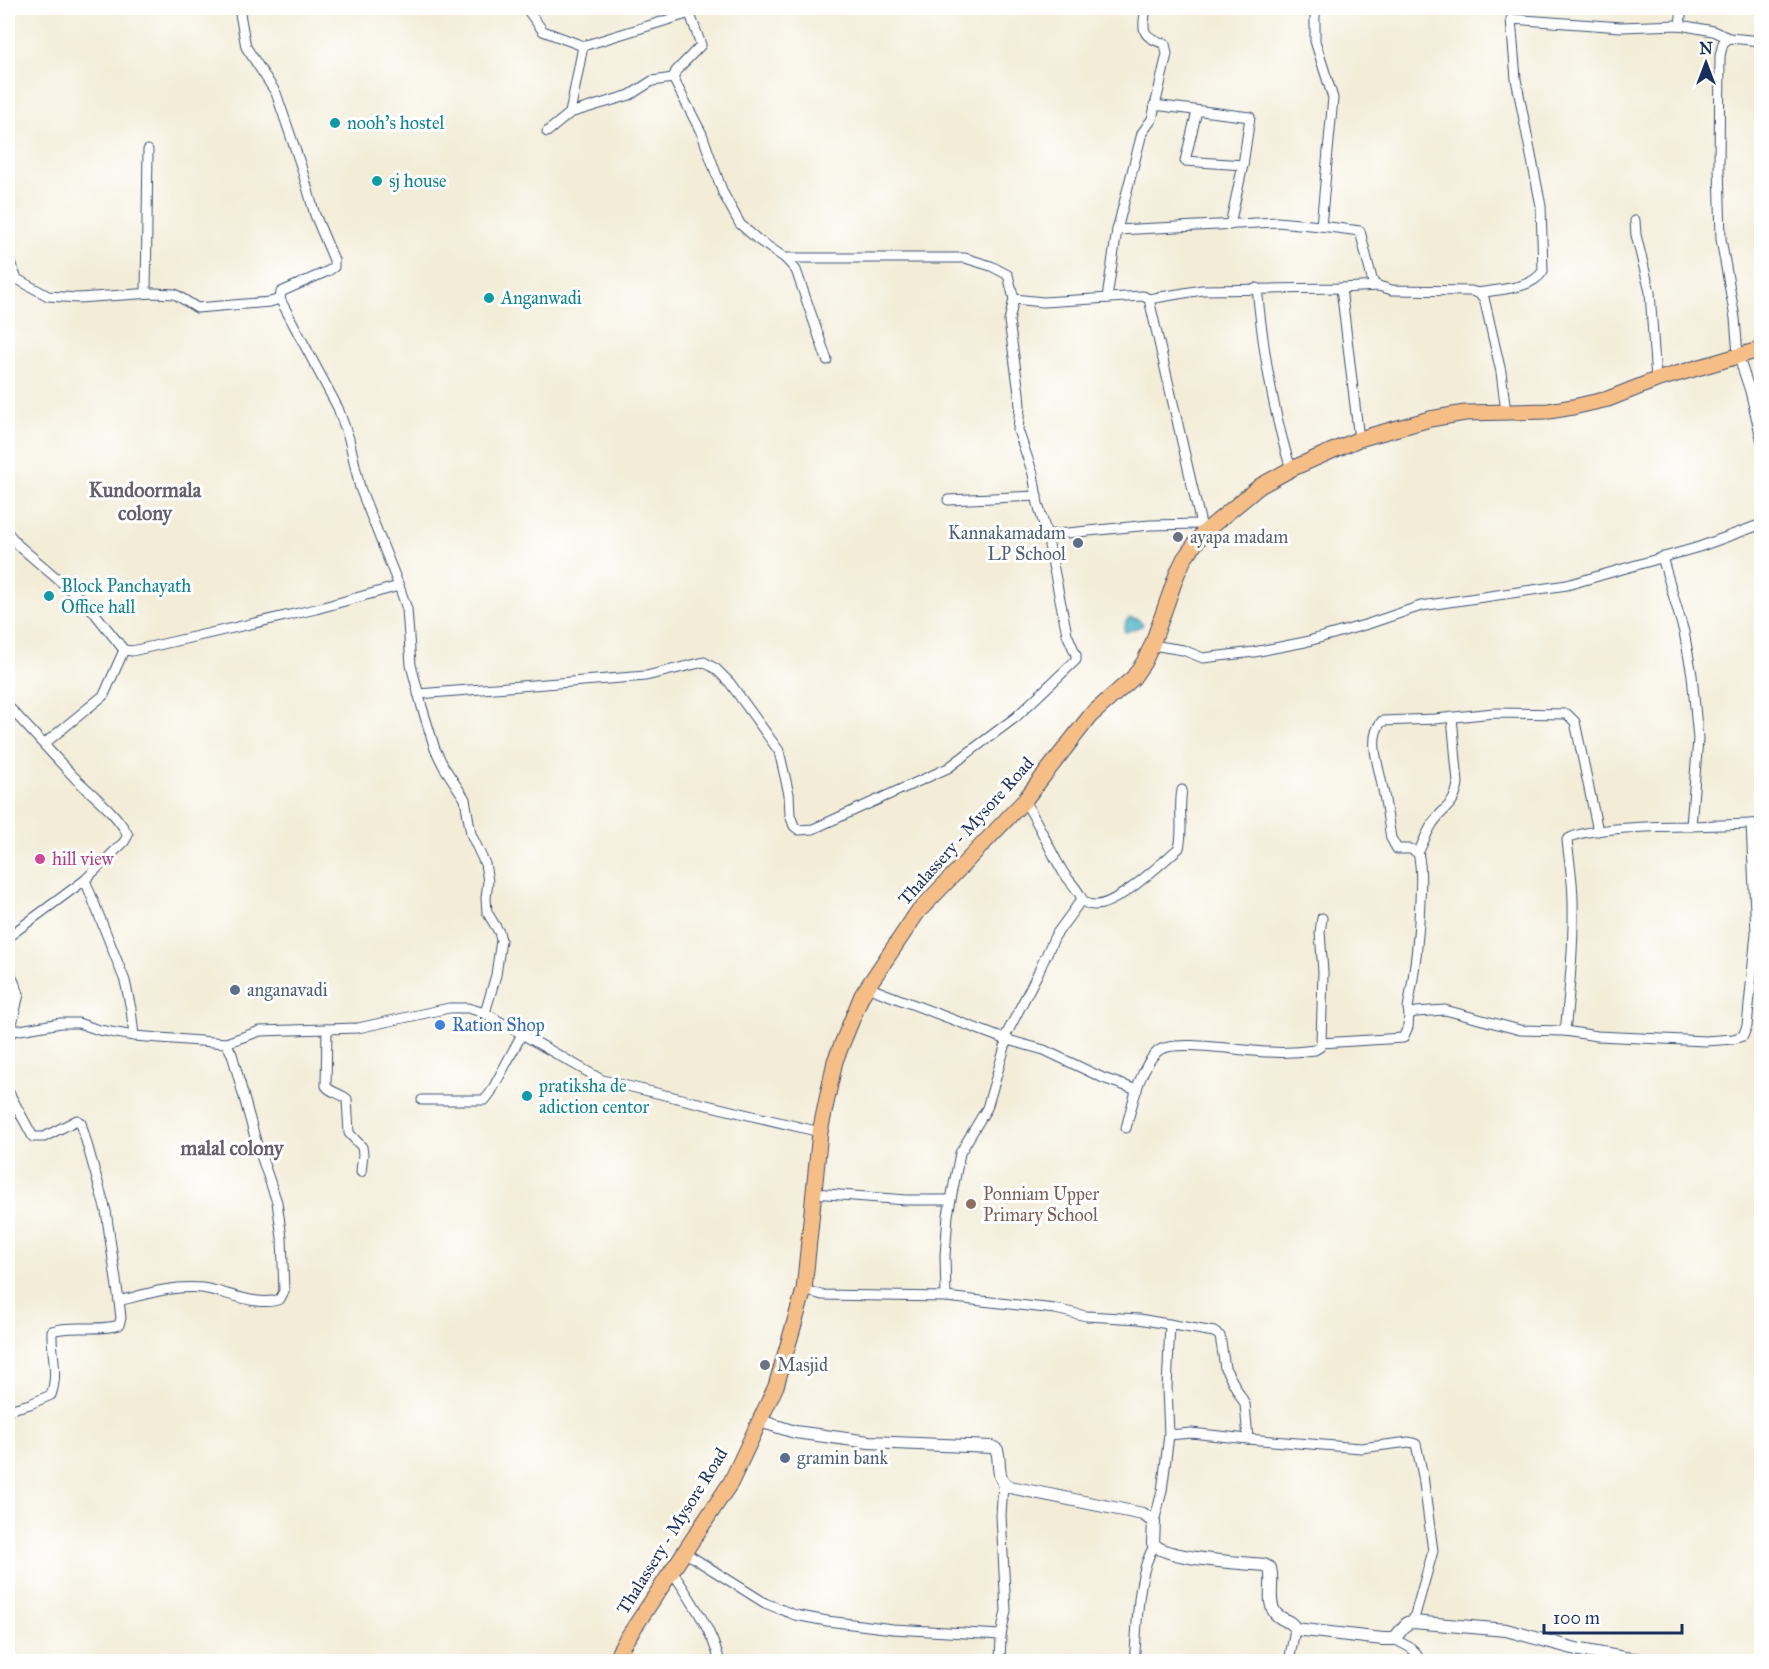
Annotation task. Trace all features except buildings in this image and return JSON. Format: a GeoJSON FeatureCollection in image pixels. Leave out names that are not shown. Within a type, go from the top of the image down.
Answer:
{"type":"FeatureCollection","features":[{"type":"Feature","properties":{"kind":"main road","name":"Thalassery - Mysore Road"},"geometry":{"type":"LineString","coordinates":[[615,1662],[622,1646],[731,1482],[776,1386],[804,1290],[820,1132],[835,1061],[862,995],[917,913],[1024,801],[1091,715],[1133,678],[1152,645],[1177,574],[1202,528],[1260,486],[1291,469],[1359,439],[1430,419],[1466,413],[1549,411],[1573,407],[1608,399],[1656,380],[1761,349]]}},
{"type":"Feature","properties":{"kind":"street"},"geometry":{"type":"LineString","coordinates":[[239,8],[246,46],[276,93],[315,215],[334,260],[334,267],[281,292],[280,299],[338,408],[349,439],[360,488],[407,609],[411,665],[435,749],[465,799],[471,834],[485,864],[488,881],[487,912],[501,940],[496,975],[485,1013]]}},
{"type":"Feature","properties":{"kind":"street"},"geometry":{"type":"LineString","coordinates":[[526,8],[543,31],[583,46],[689,10],[701,45],[676,71],[673,78]]}},
{"type":"Feature","properties":{"kind":"street"},"geometry":{"type":"LineString","coordinates":[[1107,298],[1117,230],[1143,133],[1152,118],[1167,54],[1165,44],[1149,38],[1144,33],[1146,8]]}},
{"type":"Feature","properties":{"kind":"street"},"geometry":{"type":"LineString","coordinates":[[1315,8],[1315,40],[1334,98],[1321,226]]}},
{"type":"Feature","properties":{"kind":"street"},"geometry":{"type":"LineString","coordinates":[[1117,230],[1277,222],[1360,231],[1375,285],[1392,290],[1460,290],[1478,293],[1527,283],[1539,278],[1543,271],[1541,206],[1516,79],[1509,8]]}},
{"type":"Feature","properties":{"kind":"street"},"geometry":{"type":"LineString","coordinates":[[1680,25],[1682,8]]}},
{"type":"Feature","properties":{"kind":"street"},"geometry":{"type":"LineString","coordinates":[[1511,19],[1621,27],[1680,25],[1713,31],[1729,38],[1761,41]]}},
{"type":"Feature","properties":{"kind":"street"},"geometry":{"type":"LineString","coordinates":[[1729,38],[1723,44],[1720,56],[1721,239],[1735,318],[1738,355],[1750,391],[1761,442]]}},
{"type":"Feature","properties":{"kind":"street"},"geometry":{"type":"LineString","coordinates":[[570,113],[583,46]]}},
{"type":"Feature","properties":{"kind":"street"},"geometry":{"type":"LineString","coordinates":[[547,132],[570,113],[630,95],[652,81],[673,78]]}},
{"type":"Feature","properties":{"kind":"street"},"geometry":{"type":"LineString","coordinates":[[673,78],[702,134],[723,193],[740,224],[785,258],[796,270],[826,360]]}},
{"type":"Feature","properties":{"kind":"street"},"geometry":{"type":"LineString","coordinates":[[1154,105],[1250,117],[1243,165],[1230,225]]}},
{"type":"Feature","properties":{"kind":"street"},"geometry":{"type":"LineString","coordinates":[[1197,111],[1185,161],[1243,165]]}},
{"type":"Feature","properties":{"kind":"street"},"geometry":{"type":"LineString","coordinates":[[146,293],[148,150]]}},
{"type":"Feature","properties":{"kind":"street"},"geometry":{"type":"LineString","coordinates":[[1635,221],[1636,235],[1650,292],[1656,380]]}},
{"type":"Feature","properties":{"kind":"street"},"geometry":{"type":"LineString","coordinates":[[8,258],[17,279],[48,296],[78,298],[146,293],[175,294],[197,308],[270,302],[280,299]]}},
{"type":"Feature","properties":{"kind":"street"},"geometry":{"type":"LineString","coordinates":[[418,694],[646,676],[704,662],[716,669],[730,683],[779,751],[789,794],[790,815],[794,826],[800,830],[813,829],[948,768],[1016,717],[1073,663],[1076,655],[1067,634],[1033,474],[1018,430],[1020,400],[1009,321],[1014,299],[1008,274],[965,258],[785,258]]}},
{"type":"Feature","properties":{"kind":"street"},"geometry":{"type":"LineString","coordinates":[[1014,299],[1043,302],[1143,296],[1149,299],[1202,290],[1379,286]]}},
{"type":"Feature","properties":{"kind":"street"},"geometry":{"type":"LineString","coordinates":[[1257,288],[1262,340],[1278,429],[1291,469]]}},
{"type":"Feature","properties":{"kind":"street"},"geometry":{"type":"LineString","coordinates":[[1341,288],[1359,439]]}},
{"type":"Feature","properties":{"kind":"street"},"geometry":{"type":"LineString","coordinates":[[1478,293],[1484,298],[1488,309],[1501,372],[1506,412]]}},
{"type":"Feature","properties":{"kind":"street"},"geometry":{"type":"LineString","coordinates":[[1047,534],[1150,525],[1202,528],[1149,299]]}},
{"type":"Feature","properties":{"kind":"street"},"geometry":{"type":"LineString","coordinates":[[948,500],[1037,496]]}},
{"type":"Feature","properties":{"kind":"street"},"geometry":{"type":"LineString","coordinates":[[1152,645],[1184,650],[1203,658],[1254,652],[1305,642],[1421,606],[1568,585],[1709,543],[1761,524]]}},
{"type":"Feature","properties":{"kind":"street"},"geometry":{"type":"LineString","coordinates":[[8,533],[18,545],[89,606],[123,650],[132,651],[316,609],[399,586]]}},
{"type":"Feature","properties":{"kind":"street"},"geometry":{"type":"LineString","coordinates":[[1662,557],[1684,632],[1692,675],[1698,739],[1691,825]]}},
{"type":"Feature","properties":{"kind":"street"},"geometry":{"type":"LineString","coordinates":[[44,744],[104,695],[123,650]]}},
{"type":"Feature","properties":{"kind":"street"},"geometry":{"type":"LineString","coordinates":[[8,706],[76,779],[92,792],[128,835],[124,842],[85,880],[8,937]]}},
{"type":"Feature","properties":{"kind":"street"},"geometry":{"type":"LineString","coordinates":[[1418,853],[1412,849],[1397,849],[1391,838],[1375,739],[1377,727],[1382,721],[1494,713],[1568,714],[1575,722],[1598,831]]}},
{"type":"Feature","properties":{"kind":"street"},"geometry":{"type":"LineString","coordinates":[[1321,1043],[1403,1038],[1410,1014],[1408,1008],[1418,947],[1421,885],[1418,853],[1433,824],[1453,803],[1457,795],[1452,717]]}},
{"type":"Feature","properties":{"kind":"street"},"geometry":{"type":"LineString","coordinates":[[1024,801],[1063,872],[1077,889],[1082,900],[1087,904],[1096,905],[1122,894],[1179,848],[1182,837],[1179,802],[1182,790]]}},
{"type":"Feature","properties":{"kind":"street"},"geometry":{"type":"LineString","coordinates":[[1565,1031],[1573,963],[1574,898],[1568,840],[1572,835],[1598,831],[1691,825],[1761,823]]}},
{"type":"Feature","properties":{"kind":"street"},"geometry":{"type":"LineString","coordinates":[[1410,1014],[1445,1010],[1520,1030],[1565,1031],[1607,1037],[1706,1041],[1733,1040],[1743,1035],[1747,1026],[1756,933],[1751,824]]}},
{"type":"Feature","properties":{"kind":"street"},"geometry":{"type":"LineString","coordinates":[[85,880],[125,981],[134,1036]]}},
{"type":"Feature","properties":{"kind":"street"},"geometry":{"type":"LineString","coordinates":[[946,1297],[945,1256],[950,1200],[960,1154],[987,1108],[1005,1039],[1055,936],[1082,900]]}},
{"type":"Feature","properties":{"kind":"street"},"geometry":{"type":"LineString","coordinates":[[1126,1128],[1137,1090],[1148,1064],[1158,1051],[1167,1047],[1177,1045],[1279,1052],[1315,1050],[1320,1047],[1323,972],[1320,932],[1322,918]]}},
{"type":"Feature","properties":{"kind":"street"},"geometry":{"type":"LineString","coordinates":[[8,968],[19,994],[8,1035],[61,1023],[78,1023],[99,1030],[134,1036],[226,1043],[260,1031],[358,1028],[449,1008],[468,1008],[485,1013],[602,1080],[820,1132]]}},
{"type":"Feature","properties":{"kind":"street"},"geometry":{"type":"LineString","coordinates":[[867,987],[1005,1039],[1063,1058],[1103,1078],[1137,1090]]}},
{"type":"Feature","properties":{"kind":"street"},"geometry":{"type":"LineString","coordinates":[[327,1029],[326,1086],[347,1099],[349,1133],[362,1147],[360,1172]]}},
{"type":"Feature","properties":{"kind":"street"},"geometry":{"type":"LineString","coordinates":[[422,1100],[485,1100],[522,1034]]}},
{"type":"Feature","properties":{"kind":"street"},"geometry":{"type":"LineString","coordinates":[[119,1301],[163,1289],[201,1288],[257,1301],[274,1301],[280,1299],[284,1291],[282,1238],[277,1202],[256,1141],[232,1054],[226,1043]]}},
{"type":"Feature","properties":{"kind":"street"},"geometry":{"type":"LineString","coordinates":[[8,1091],[33,1137],[44,1137],[77,1120],[81,1123],[106,1211],[121,1318],[119,1325],[111,1328],[81,1327],[51,1331],[56,1374],[56,1383],[51,1395],[8,1410]]}},
{"type":"Feature","properties":{"kind":"street"},"geometry":{"type":"LineString","coordinates":[[814,1193],[906,1200],[950,1200]]}},
{"type":"Feature","properties":{"kind":"street"},"geometry":{"type":"LineString","coordinates":[[804,1290],[822,1296],[946,1297],[1055,1309],[1086,1316],[1139,1319],[1205,1330],[1220,1336],[1226,1368],[1245,1404],[1248,1439]]}},
{"type":"Feature","properties":{"kind":"street"},"geometry":{"type":"LineString","coordinates":[[1134,1662],[1141,1591],[1147,1558],[1154,1546],[1154,1522],[1162,1491],[1169,1435],[1167,1388],[1170,1324]]}},
{"type":"Feature","properties":{"kind":"street"},"geometry":{"type":"LineString","coordinates":[[760,1421],[795,1432],[869,1442],[992,1447],[997,1450],[1000,1479],[1003,1484],[1001,1515],[1006,1611],[1001,1635],[1000,1662]]}},
{"type":"Feature","properties":{"kind":"street"},"geometry":{"type":"LineString","coordinates":[[1169,1435],[1191,1433],[1361,1448],[1409,1442],[1416,1444],[1423,1476],[1433,1551],[1413,1622]]}},
{"type":"Feature","properties":{"kind":"street"},"geometry":{"type":"LineString","coordinates":[[1003,1484],[1143,1514],[1154,1522]]}},
{"type":"Feature","properties":{"kind":"street"},"geometry":{"type":"LineString","coordinates":[[1154,1546],[1163,1551],[1194,1558],[1264,1565],[1270,1568],[1271,1603],[1274,1612],[1293,1625],[1295,1629],[1289,1662]]}},
{"type":"Feature","properties":{"kind":"street"},"geometry":{"type":"LineString","coordinates":[[684,1552],[765,1603],[795,1615],[893,1629],[1001,1635]]}},
{"type":"Feature","properties":{"kind":"street"},"geometry":{"type":"LineString","coordinates":[[672,1571],[712,1636],[720,1662]]}},
{"type":"Feature","properties":{"kind":"street"},"geometry":{"type":"LineString","coordinates":[[1394,1639],[1407,1623],[1413,1622],[1506,1630],[1580,1650],[1662,1662]]}},
{"type":"Feature","properties":{"kind":"street"},"geometry":{"type":"LineString","coordinates":[[1295,1629],[1394,1639],[1411,1648],[1417,1654],[1417,1662]]}},
{"type":"Feature","properties":{"kind":"water"},"geometry":{"type":"Polygon","coordinates":[[[1130,618],[1137,619],[1143,624],[1126,632],[1124,631],[1126,621],[1130,618]]]}},
{"type":"Feature","properties":{"kind":"place","name":"nooh's hostel"},"geometry":{"type":"Point","coordinates":[335,123]}},
{"type":"Feature","properties":{"kind":"place","name":"sj house"},"geometry":{"type":"Point","coordinates":[377,181]}},
{"type":"Feature","properties":{"kind":"place","name":"Anganwadi"},"geometry":{"type":"Point","coordinates":[489,298]}},
{"type":"Feature","properties":{"kind":"place","name":"ayapa madam"},"geometry":{"type":"Point","coordinates":[1178,537]}},
{"type":"Feature","properties":{"kind":"place","name":"Kannakamadam LP School"},"geometry":{"type":"Point","coordinates":[1078,543]}},
{"type":"Feature","properties":{"kind":"place","name":"Block Panchayath Office hall"},"geometry":{"type":"Point","coordinates":[49,596]}},
{"type":"Feature","properties":{"kind":"place","name":"hill view"},"geometry":{"type":"Point","coordinates":[40,859]}},
{"type":"Feature","properties":{"kind":"place","name":"anganavadi"},"geometry":{"type":"Point","coordinates":[235,990]}},
{"type":"Feature","properties":{"kind":"place","name":"Ration Shop"},"geometry":{"type":"Point","coordinates":[440,1025]}},
{"type":"Feature","properties":{"kind":"place","name":"pratiksha de adiction centor"},"geometry":{"type":"Point","coordinates":[527,1096]}},
{"type":"Feature","properties":{"kind":"place","name":"Ponniam Upper Primary School"},"geometry":{"type":"Point","coordinates":[971,1204]}},
{"type":"Feature","properties":{"kind":"place","name":"Masjid"},"geometry":{"type":"Point","coordinates":[765,1365]}},
{"type":"Feature","properties":{"kind":"place","name":"gramin bank"},"geometry":{"type":"Point","coordinates":[785,1458]}},
{"type":"Feature","properties":{"kind":"district","name":"Kundoormala colony"},"geometry":{"type":"Point","coordinates":[145,502]}},
{"type":"Feature","properties":{"kind":"district","name":"malal colony"},"geometry":{"type":"Point","coordinates":[232,1148]}}]}
